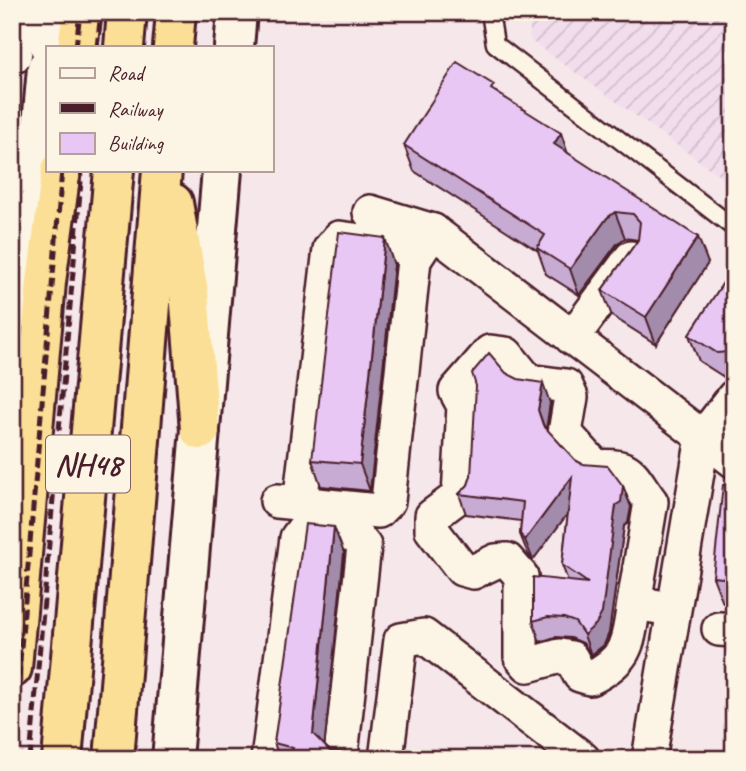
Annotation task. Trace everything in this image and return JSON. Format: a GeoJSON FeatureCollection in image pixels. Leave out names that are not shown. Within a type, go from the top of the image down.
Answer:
{"type":"FeatureCollection","features":[{"type":"Feature","properties":{"kind":"highway"},"geometry":{"type":"LineString","coordinates":[[77,46],[82,12]]}},
{"type":"Feature","properties":{"kind":"highway"},"geometry":{"type":"LineString","coordinates":[[124,46],[127,12]]}},
{"type":"Feature","properties":{"kind":"highway"},"geometry":{"type":"LineString","coordinates":[[173,46],[176,12]]}},
{"type":"Feature","properties":{"kind":"highway"},"geometry":{"type":"LineString","coordinates":[[12,668],[46,282],[61,172]]}},
{"type":"Feature","properties":{"kind":"highway","name":"NH48"},"geometry":{"type":"LineString","coordinates":[[62,759],[114,172]]}},
{"type":"Feature","properties":{"kind":"highway"},"geometry":{"type":"LineString","coordinates":[[164,172],[189,292],[200,430]]}},
{"type":"Feature","properties":{"kind":"highway","name":"NH48"},"geometry":{"type":"LineString","coordinates":[[114,759],[164,172]]}},
{"type":"Feature","properties":{"kind":"main road"},"geometry":{"type":"LineString","coordinates":[[12,54],[18,12]]}},
{"type":"Feature","properties":{"kind":"main road"},"geometry":{"type":"LineString","coordinates":[[50,46],[54,12]]}},
{"type":"Feature","properties":{"kind":"main road"},"geometry":{"type":"LineString","coordinates":[[234,46],[237,12]]}},
{"type":"Feature","properties":{"kind":"main road"},"geometry":{"type":"LineString","coordinates":[[12,471],[46,80]]}},
{"type":"Feature","properties":{"kind":"main road"},"geometry":{"type":"LineString","coordinates":[[172,759],[222,172]]}},
{"type":"Feature","properties":{"kind":"street"},"geometry":{"type":"LineString","coordinates":[[370,212],[433,231],[734,461]]}},
{"type":"Feature","properties":{"kind":"street"},"geometry":{"type":"LineString","coordinates":[[414,260],[406,247],[393,245],[340,239],[330,249],[289,502],[378,511],[387,501],[414,260],[433,231]]}},
{"type":"Feature","properties":{"kind":"street"},"geometry":{"type":"LineString","coordinates":[[572,338],[632,256]]}},
{"type":"Feature","properties":{"kind":"street"},"geometry":{"type":"LineString","coordinates":[[490,352],[506,354],[528,381],[566,386],[571,397],[565,433],[596,467],[619,465],[628,470],[651,502],[635,603],[627,649],[602,672],[590,678],[580,675],[571,658],[559,656],[528,665],[521,657],[521,576],[508,560],[496,561],[473,572],[462,569],[432,530],[432,516],[459,496],[464,406],[456,391],[490,352]]}},
{"type":"Feature","properties":{"kind":"street"},"geometry":{"type":"LineString","coordinates":[[649,759],[672,609],[703,437],[734,397]]}},
{"type":"Feature","properties":{"kind":"street"},"geometry":{"type":"LineString","coordinates":[[268,759],[297,538],[303,530],[355,535],[364,545],[341,755],[345,759]]}},
{"type":"Feature","properties":{"kind":"street"},"geometry":{"type":"LineString","coordinates":[[635,603],[672,609]]}},
{"type":"Feature","properties":{"kind":"street"},"geometry":{"type":"LineString","coordinates":[[386,759],[401,640],[424,636],[583,759]]}},
{"type":"Feature","properties":{"kind":"lane"},"geometry":{"type":"LineString","coordinates":[[489,12],[495,44],[734,228]]}},
{"type":"Feature","properties":{"kind":"shaded area"},"geometry":{"type":"Polygon","coordinates":[[[530,12],[734,12],[734,186],[530,40],[530,12]]]}},
{"type":"Feature","properties":{"kind":"building"},"geometry":{"type":"Polygon","coordinates":[[[457,62],[494,85],[491,89],[561,133],[554,144],[698,237],[646,317],[602,290],[638,240],[640,222],[633,214],[615,212],[607,218],[570,269],[537,248],[545,235],[404,145],[457,62]]]}},
{"type":"Feature","properties":{"kind":"building"},"geometry":{"type":"Polygon","coordinates":[[[339,232],[385,238],[360,464],[312,460],[339,232]]]}},
{"type":"Feature","properties":{"kind":"building"},"geometry":{"type":"Polygon","coordinates":[[[734,266],[734,355],[728,352],[717,353],[689,335],[734,266]]]}},
{"type":"Feature","properties":{"kind":"building"},"geometry":{"type":"Polygon","coordinates":[[[489,353],[506,373],[518,379],[543,383],[538,410],[543,425],[575,460],[582,464],[608,466],[623,486],[621,502],[616,505],[602,613],[596,624],[584,635],[575,622],[564,618],[548,617],[533,621],[533,577],[588,583],[562,565],[572,477],[525,540],[520,534],[523,502],[459,494],[468,485],[471,476],[476,386],[472,373],[489,353]]]}},
{"type":"Feature","properties":{"kind":"building"},"geometry":{"type":"Polygon","coordinates":[[[723,485],[734,486],[734,579],[713,577],[723,485]]]}},
{"type":"Feature","properties":{"kind":"building"},"geometry":{"type":"Polygon","coordinates":[[[305,524],[334,527],[313,734],[330,751],[345,752],[344,759],[291,759],[293,748],[274,743],[305,524]]]}},
{"type":"Feature","properties":{"kind":"railway"},"geometry":{"type":"LineString","coordinates":[[76,46],[80,12]]}},
{"type":"Feature","properties":{"kind":"railway"},"geometry":{"type":"LineString","coordinates":[[97,46],[101,12]]}},
{"type":"Feature","properties":{"kind":"railway"},"geometry":{"type":"LineString","coordinates":[[12,752],[62,172]]}},
{"type":"Feature","properties":{"kind":"railway"},"geometry":{"type":"LineString","coordinates":[[30,759],[82,172]]}}]}
